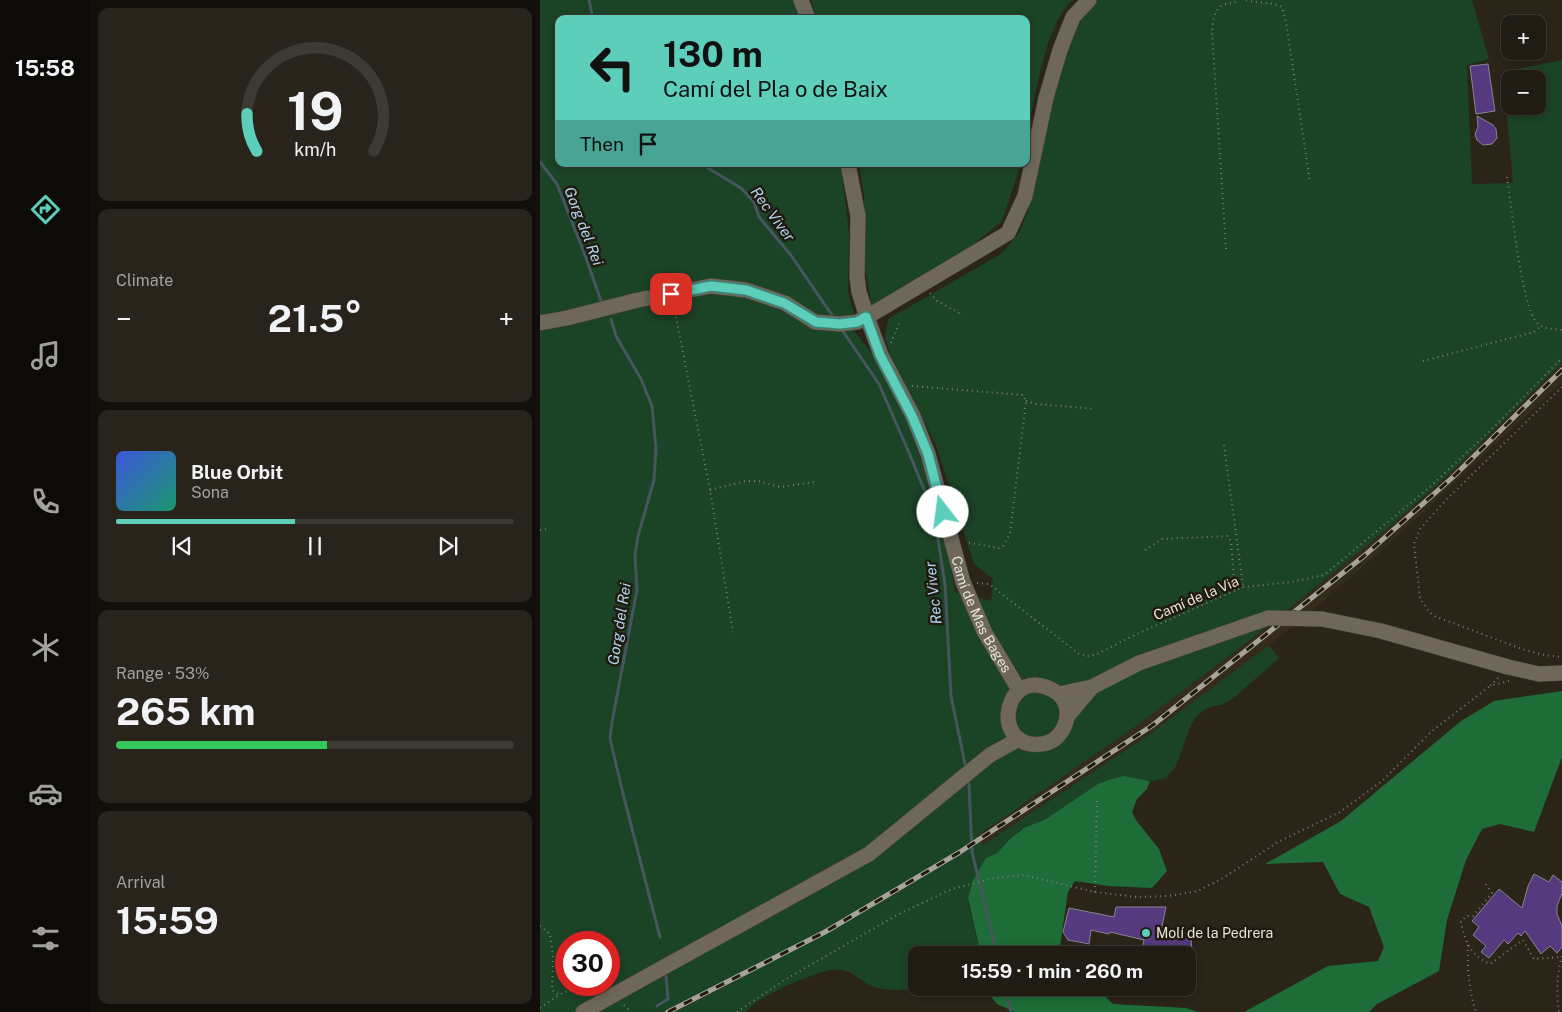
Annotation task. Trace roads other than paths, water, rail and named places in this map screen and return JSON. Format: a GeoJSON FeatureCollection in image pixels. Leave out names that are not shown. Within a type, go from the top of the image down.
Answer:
{"type":"FeatureCollection","features":[{"type":"Feature","properties":{"kind":"street"},"geometry":{"type":"LineString","coordinates":[[801,0],[807,15]]}},
{"type":"Feature","properties":{"kind":"street"},"geometry":{"type":"LineString","coordinates":[[540,323],[638,300],[711,286],[746,290],[784,303],[816,322],[840,324],[862,320],[1008,233],[1025,196],[1046,98],[1060,50],[1073,17],[1089,0]]}},
{"type":"Feature","properties":{"kind":"street","name":"Camí de Mas Bages"},"geometry":{"type":"LineString","coordinates":[[849,167],[858,216],[858,285],[862,320],[912,416],[928,454],[963,582],[984,631],[1019,690]]}},
{"type":"Feature","properties":{"kind":"street"},"geometry":{"type":"LineString","coordinates":[[1059,694],[1092,687],[1139,663],[1268,618],[1322,619],[1381,632],[1516,669],[1539,674],[1562,673]]}},
{"type":"Feature","properties":{"kind":"street"},"geometry":{"type":"LineString","coordinates":[[1040,684],[1050,687],[1059,694],[1066,704],[1067,717],[1064,729],[1056,739],[1044,744],[1031,744],[1019,739],[1012,732],[1008,723],[1007,711],[1011,699],[1019,690],[1040,684]]}},
{"type":"Feature","properties":{"kind":"street"},"geometry":{"type":"LineString","coordinates":[[1067,717],[1092,687]]}},
{"type":"Feature","properties":{"kind":"street"},"geometry":{"type":"LineString","coordinates":[[990,755],[1008,723]]}},
{"type":"Feature","properties":{"kind":"street"},"geometry":{"type":"LineString","coordinates":[[583,1012],[869,854],[990,755],[1019,739]]}},
{"type":"Feature","properties":{"kind":"waterway","name":"Rec Viver"},"geometry":{"type":"LineString","coordinates":[[589,0],[592,15]]}},
{"type":"Feature","properties":{"kind":"waterway","name":"Gorg del Rei"},"geometry":{"type":"LineString","coordinates":[[540,162],[557,184],[601,301]]}},
{"type":"Feature","properties":{"kind":"waterway","name":"Rec Viver"},"geometry":{"type":"LineString","coordinates":[[707,167],[741,188],[754,202],[759,217],[790,254],[834,318]]}},
{"type":"Feature","properties":{"kind":"waterway","name":"Gorg del Rei"},"geometry":{"type":"LineString","coordinates":[[611,319],[616,336],[641,379],[652,406],[656,448],[654,480],[638,536],[635,555],[637,590],[610,738],[660,937]]}},
{"type":"Feature","properties":{"kind":"waterway","name":"Rec Viver"},"geometry":{"type":"LineString","coordinates":[[842,330],[879,384],[934,514],[945,584],[951,696],[965,764]]}},
{"type":"Feature","properties":{"kind":"waterway","name":"Rec Viver"},"geometry":{"type":"LineString","coordinates":[[969,784],[972,852],[995,946]]}},
{"type":"Feature","properties":{"kind":"waterway","name":"Gorg del Rei"},"geometry":{"type":"LineString","coordinates":[[657,1006],[668,999],[666,976]]}},
{"type":"Feature","properties":{"kind":"waterway","name":"Rec Viver"},"geometry":{"type":"LineString","coordinates":[[1007,996],[1011,1012]]}},
{"type":"Feature","properties":{"kind":"railway"},"geometry":{"type":"LineString","coordinates":[[668,1012],[825,932],[960,852],[1153,725],[1364,556],[1453,477],[1562,370]]}},
{"type":"Feature","properties":{"kind":"place","name":"Molí de la Pedrera"},"geometry":{"type":"Point","coordinates":[1146,933]}}]}
